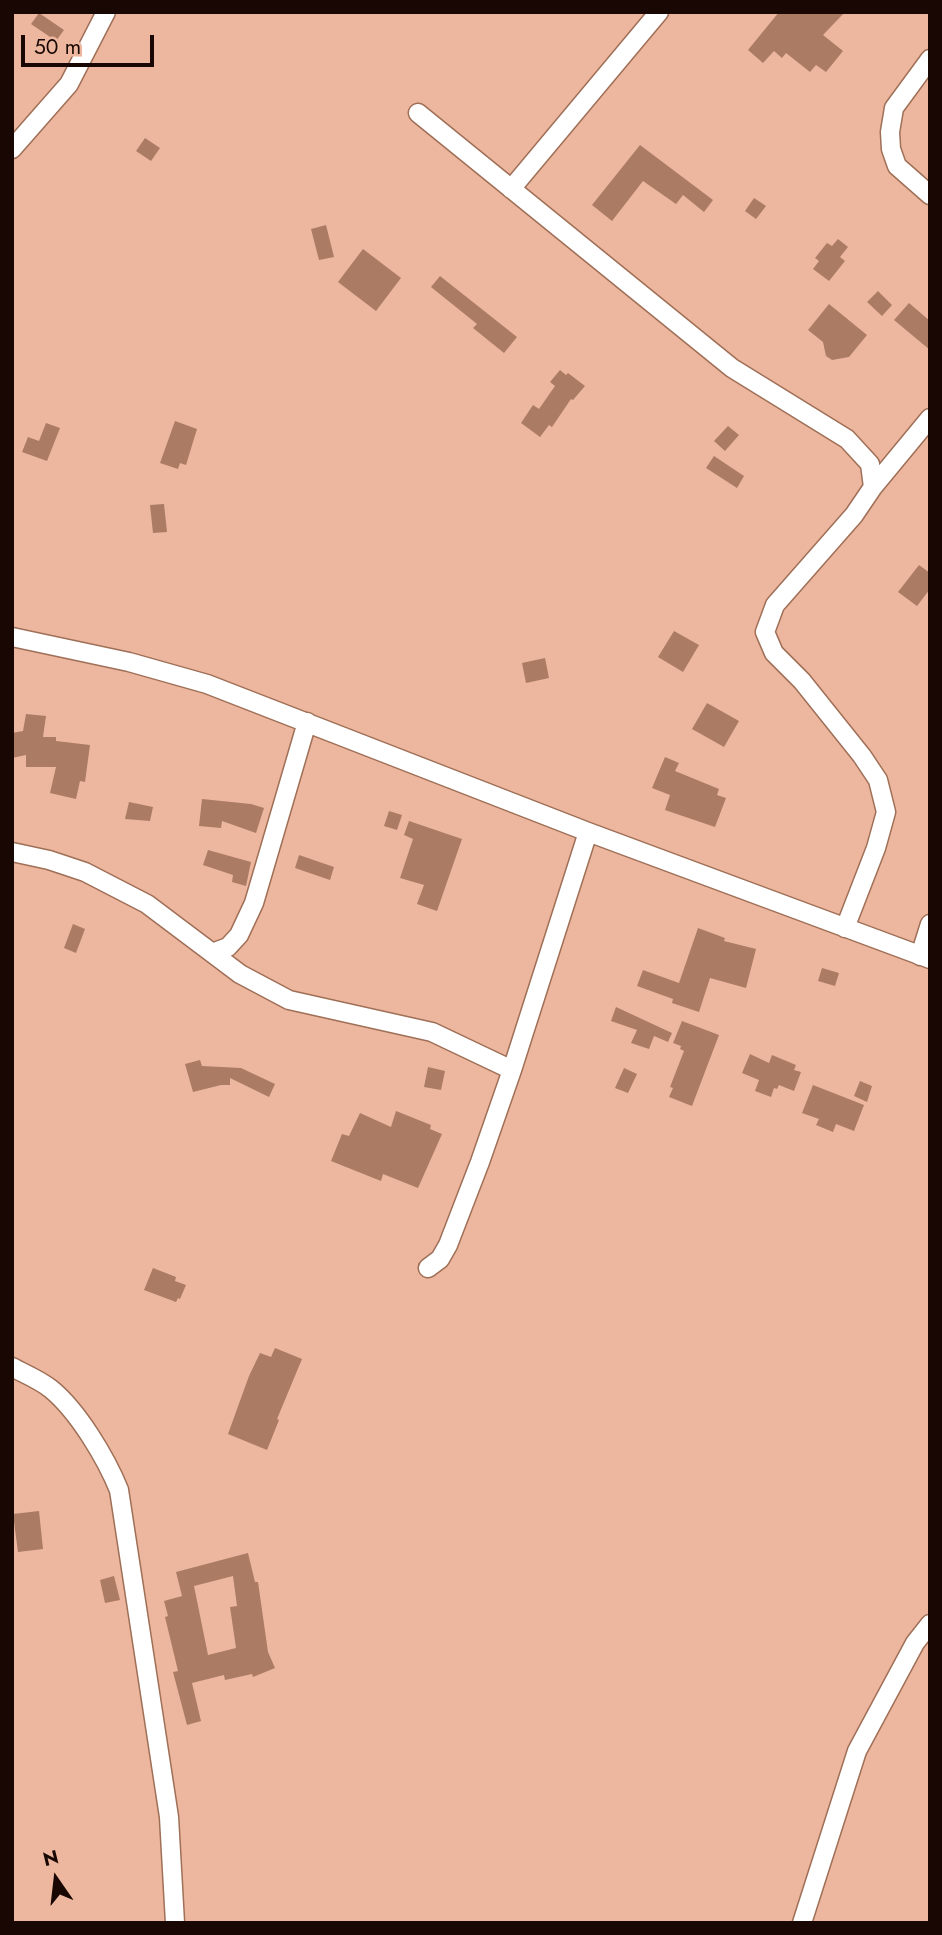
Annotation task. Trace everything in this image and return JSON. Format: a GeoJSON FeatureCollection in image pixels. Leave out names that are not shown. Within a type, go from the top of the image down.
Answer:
{"type":"FeatureCollection","features":[{"type":"Feature","properties":{"kind":"street"},"geometry":{"type":"LineString","coordinates":[[12,149],[69,84],[106,12]]}},
{"type":"Feature","properties":{"kind":"street"},"geometry":{"type":"LineString","coordinates":[[511,189],[659,12]]}},
{"type":"Feature","properties":{"kind":"street"},"geometry":{"type":"LineString","coordinates":[[930,58],[894,108],[890,132],[891,149],[897,166],[930,195]]}},
{"type":"Feature","properties":{"kind":"street"},"geometry":{"type":"LineString","coordinates":[[418,113],[732,368],[847,439],[870,464],[873,487]]}},
{"type":"Feature","properties":{"kind":"street"},"geometry":{"type":"LineString","coordinates":[[845,928],[876,848],[886,811],[878,780],[810,691],[775,653],[765,632],[775,605],[854,515],[873,487],[930,418]]}},
{"type":"Feature","properties":{"kind":"street"},"geometry":{"type":"LineString","coordinates":[[12,637],[129,662],[207,684],[588,832],[925,958],[930,924]]}},
{"type":"Feature","properties":{"kind":"street"},"geometry":{"type":"LineString","coordinates":[[212,953],[228,947],[239,935],[254,903],[307,722]]}},
{"type":"Feature","properties":{"kind":"street"},"geometry":{"type":"LineString","coordinates":[[428,1268],[440,1259],[448,1245],[512,1070],[588,832]]}},
{"type":"Feature","properties":{"kind":"street"},"geometry":{"type":"LineString","coordinates":[[12,852],[85,872],[147,904],[240,974],[289,1000],[432,1032],[512,1070]]}},
{"type":"Feature","properties":{"kind":"street"},"geometry":{"type":"LineString","coordinates":[[12,1367],[51,1389],[106,1459],[119,1490],[169,1817],[175,1923]]}},
{"type":"Feature","properties":{"kind":"street"},"geometry":{"type":"LineString","coordinates":[[802,1923],[857,1751],[915,1643],[930,1624]]}},
{"type":"Feature","properties":{"kind":"building"},"geometry":{"type":"Polygon","coordinates":[[[779,12],[845,12],[823,35],[843,51],[826,72],[816,65],[810,72],[786,53],[782,58],[774,51],[763,63],[748,50],[779,12]]]}},
{"type":"Feature","properties":{"kind":"building"},"geometry":{"type":"Polygon","coordinates":[[[39,13],[64,30],[56,41],[31,24],[39,13]]]}},
{"type":"Feature","properties":{"kind":"building"},"geometry":{"type":"Polygon","coordinates":[[[145,138],[160,148],[151,161],[136,151],[145,138]]]}},
{"type":"Feature","properties":{"kind":"building"},"geometry":{"type":"Polygon","coordinates":[[[640,145],[713,200],[704,212],[683,195],[676,204],[643,181],[612,221],[592,205],[640,145]]]}},
{"type":"Feature","properties":{"kind":"building"},"geometry":{"type":"Polygon","coordinates":[[[754,198],[766,206],[756,219],[745,211],[754,198]]]}},
{"type":"Feature","properties":{"kind":"building"},"geometry":{"type":"Polygon","coordinates":[[[326,225],[334,257],[319,260],[311,229],[326,225]]]}},
{"type":"Feature","properties":{"kind":"building"},"geometry":{"type":"Polygon","coordinates":[[[838,239],[848,247],[840,257],[845,261],[829,281],[813,269],[819,261],[815,258],[827,243],[832,246],[838,239]]]}},
{"type":"Feature","properties":{"kind":"building"},"geometry":{"type":"Polygon","coordinates":[[[363,249],[401,278],[376,311],[338,282],[363,249]]]}},
{"type":"Feature","properties":{"kind":"building"},"geometry":{"type":"Polygon","coordinates":[[[440,276],[517,337],[504,353],[473,328],[477,324],[431,287],[440,276]]]}},
{"type":"Feature","properties":{"kind":"building"},"geometry":{"type":"Polygon","coordinates":[[[878,291],[892,305],[882,316],[867,302],[878,291]]]}},
{"type":"Feature","properties":{"kind":"building"},"geometry":{"type":"Polygon","coordinates":[[[909,303],[930,321],[930,350],[894,320],[909,303]]]}},
{"type":"Feature","properties":{"kind":"building"},"geometry":{"type":"Polygon","coordinates":[[[829,304],[867,335],[849,357],[832,360],[826,356],[823,342],[808,330],[829,304]]]}},
{"type":"Feature","properties":{"kind":"building"},"geometry":{"type":"Polygon","coordinates":[[[560,370],[585,386],[571,399],[552,427],[549,425],[540,437],[521,423],[533,405],[539,409],[555,386],[550,382],[560,370]]]}},
{"type":"Feature","properties":{"kind":"building"},"geometry":{"type":"Polygon","coordinates":[[[175,421],[197,429],[186,465],[180,463],[178,469],[160,463],[175,421]]]}},
{"type":"Feature","properties":{"kind":"building"},"geometry":{"type":"Polygon","coordinates":[[[46,423],[60,428],[47,461],[22,452],[28,437],[39,441],[46,423]]]}},
{"type":"Feature","properties":{"kind":"building"},"geometry":{"type":"Polygon","coordinates":[[[728,426],[739,435],[725,451],[714,441],[728,426]]]}},
{"type":"Feature","properties":{"kind":"building"},"geometry":{"type":"Polygon","coordinates":[[[714,456],[744,476],[737,488],[706,468],[714,456]]]}},
{"type":"Feature","properties":{"kind":"building"},"geometry":{"type":"Polygon","coordinates":[[[164,504],[167,532],[153,533],[150,505],[164,504]]]}},
{"type":"Feature","properties":{"kind":"building"},"geometry":{"type":"Polygon","coordinates":[[[919,565],[930,573],[930,589],[917,606],[898,592],[919,565]]]}},
{"type":"Feature","properties":{"kind":"building"},"geometry":{"type":"Polygon","coordinates":[[[674,631],[699,645],[683,672],[658,657],[674,631]]]}},
{"type":"Feature","properties":{"kind":"building"},"geometry":{"type":"Polygon","coordinates":[[[545,658],[549,678],[526,683],[522,663],[545,658]]]}},
{"type":"Feature","properties":{"kind":"building"},"geometry":{"type":"Polygon","coordinates":[[[707,703],[739,721],[724,747],[692,729],[707,703]]]}},
{"type":"Feature","properties":{"kind":"building"},"geometry":{"type":"Polygon","coordinates":[[[26,714],[46,716],[43,737],[56,737],[56,741],[90,745],[85,782],[80,781],[76,799],[50,793],[56,767],[26,767],[26,755],[12,758],[12,733],[23,731],[26,714]]]}},
{"type":"Feature","properties":{"kind":"building"},"geometry":{"type":"Polygon","coordinates":[[[665,757],[679,763],[675,771],[719,789],[717,795],[726,798],[715,827],[665,810],[670,795],[652,788],[665,757]]]}},
{"type":"Feature","properties":{"kind":"building"},"geometry":{"type":"Polygon","coordinates":[[[202,799],[264,808],[256,833],[222,821],[221,828],[199,826],[202,799]]]}},
{"type":"Feature","properties":{"kind":"building"},"geometry":{"type":"Polygon","coordinates":[[[129,802],[153,807],[150,821],[125,819],[129,802]]]}},
{"type":"Feature","properties":{"kind":"building"},"geometry":{"type":"Polygon","coordinates":[[[389,811],[402,815],[397,830],[384,826],[389,811]]]}},
{"type":"Feature","properties":{"kind":"building"},"geometry":{"type":"Polygon","coordinates":[[[409,821],[462,839],[437,911],[417,904],[424,885],[400,878],[413,839],[404,835],[409,821]]]}},
{"type":"Feature","properties":{"kind":"building"},"geometry":{"type":"Polygon","coordinates":[[[208,850],[251,862],[246,886],[232,882],[233,875],[203,865],[208,850]]]}},
{"type":"Feature","properties":{"kind":"building"},"geometry":{"type":"Polygon","coordinates":[[[299,855],[334,867],[330,880],[295,868],[299,855]]]}},
{"type":"Feature","properties":{"kind":"building"},"geometry":{"type":"Polygon","coordinates":[[[73,924],[85,929],[76,953],[64,948],[73,924]]]}},
{"type":"Feature","properties":{"kind":"building"},"geometry":{"type":"Polygon","coordinates":[[[698,928],[725,938],[724,941],[756,949],[746,988],[710,978],[699,1012],[672,1003],[673,999],[637,986],[643,970],[679,983],[698,928]]]}},
{"type":"Feature","properties":{"kind":"building"},"geometry":{"type":"Polygon","coordinates":[[[822,968],[839,973],[835,986],[818,981],[822,968]]]}},
{"type":"Feature","properties":{"kind":"building"},"geometry":{"type":"Polygon","coordinates":[[[616,1007],[672,1033],[668,1042],[654,1036],[649,1049],[631,1043],[637,1030],[611,1021],[616,1007]]]}},
{"type":"Feature","properties":{"kind":"building"},"geometry":{"type":"Polygon","coordinates":[[[682,1021],[719,1035],[692,1106],[669,1097],[673,1088],[670,1087],[684,1051],[680,1049],[681,1046],[673,1043],[682,1021]]]}},
{"type":"Feature","properties":{"kind":"building"},"geometry":{"type":"Polygon","coordinates":[[[750,1054],[769,1063],[772,1055],[796,1065],[794,1070],[801,1072],[794,1091],[779,1085],[777,1089],[774,1088],[771,1097],[755,1091],[759,1080],[742,1073],[750,1054]]]}},
{"type":"Feature","properties":{"kind":"building"},"geometry":{"type":"Polygon","coordinates":[[[200,1060],[202,1066],[241,1068],[275,1084],[269,1097],[230,1078],[230,1085],[193,1092],[185,1064],[200,1060]]]}},
{"type":"Feature","properties":{"kind":"building"},"geometry":{"type":"Polygon","coordinates":[[[428,1067],[445,1071],[441,1090],[424,1087],[428,1067]]]}},
{"type":"Feature","properties":{"kind":"building"},"geometry":{"type":"Polygon","coordinates":[[[624,1068],[637,1074],[628,1093],[615,1088],[624,1068]]]}},
{"type":"Feature","properties":{"kind":"building"},"geometry":{"type":"Polygon","coordinates":[[[860,1081],[872,1086],[867,1102],[854,1096],[860,1081]]]}},
{"type":"Feature","properties":{"kind":"building"},"geometry":{"type":"Polygon","coordinates":[[[813,1085],[864,1105],[854,1131],[836,1124],[833,1132],[816,1125],[819,1119],[802,1113],[813,1085]]]}},
{"type":"Feature","properties":{"kind":"building"},"geometry":{"type":"Polygon","coordinates":[[[396,1111],[431,1125],[430,1129],[442,1134],[418,1188],[383,1174],[381,1181],[331,1161],[342,1134],[349,1136],[360,1113],[391,1127],[396,1111]]]}},
{"type":"Feature","properties":{"kind":"building"},"geometry":{"type":"Polygon","coordinates":[[[153,1268],[176,1277],[175,1281],[186,1285],[180,1299],[176,1302],[144,1290],[153,1268]]]}},
{"type":"Feature","properties":{"kind":"building"},"geometry":{"type":"Polygon","coordinates":[[[275,1348],[302,1359],[267,1450],[228,1434],[260,1353],[271,1357],[275,1348]]]}},
{"type":"Feature","properties":{"kind":"building"},"geometry":{"type":"Polygon","coordinates":[[[39,1511],[43,1549],[18,1552],[13,1514],[39,1511]]]}},
{"type":"Feature","properties":{"kind":"building"},"geometry":{"type":"Polygon","coordinates":[[[248,1553],[255,1582],[258,1582],[268,1652],[275,1668],[253,1677],[252,1674],[225,1680],[224,1675],[192,1683],[201,1721],[187,1725],[173,1672],[178,1671],[165,1617],[168,1616],[164,1601],[182,1596],[176,1572],[248,1553]],[[233,1576],[194,1586],[208,1655],[236,1648],[230,1607],[237,1606],[233,1576]]]}},
{"type":"Feature","properties":{"kind":"building"},"geometry":{"type":"Polygon","coordinates":[[[114,1576],[120,1600],[105,1603],[100,1580],[114,1576]]]}}]}
